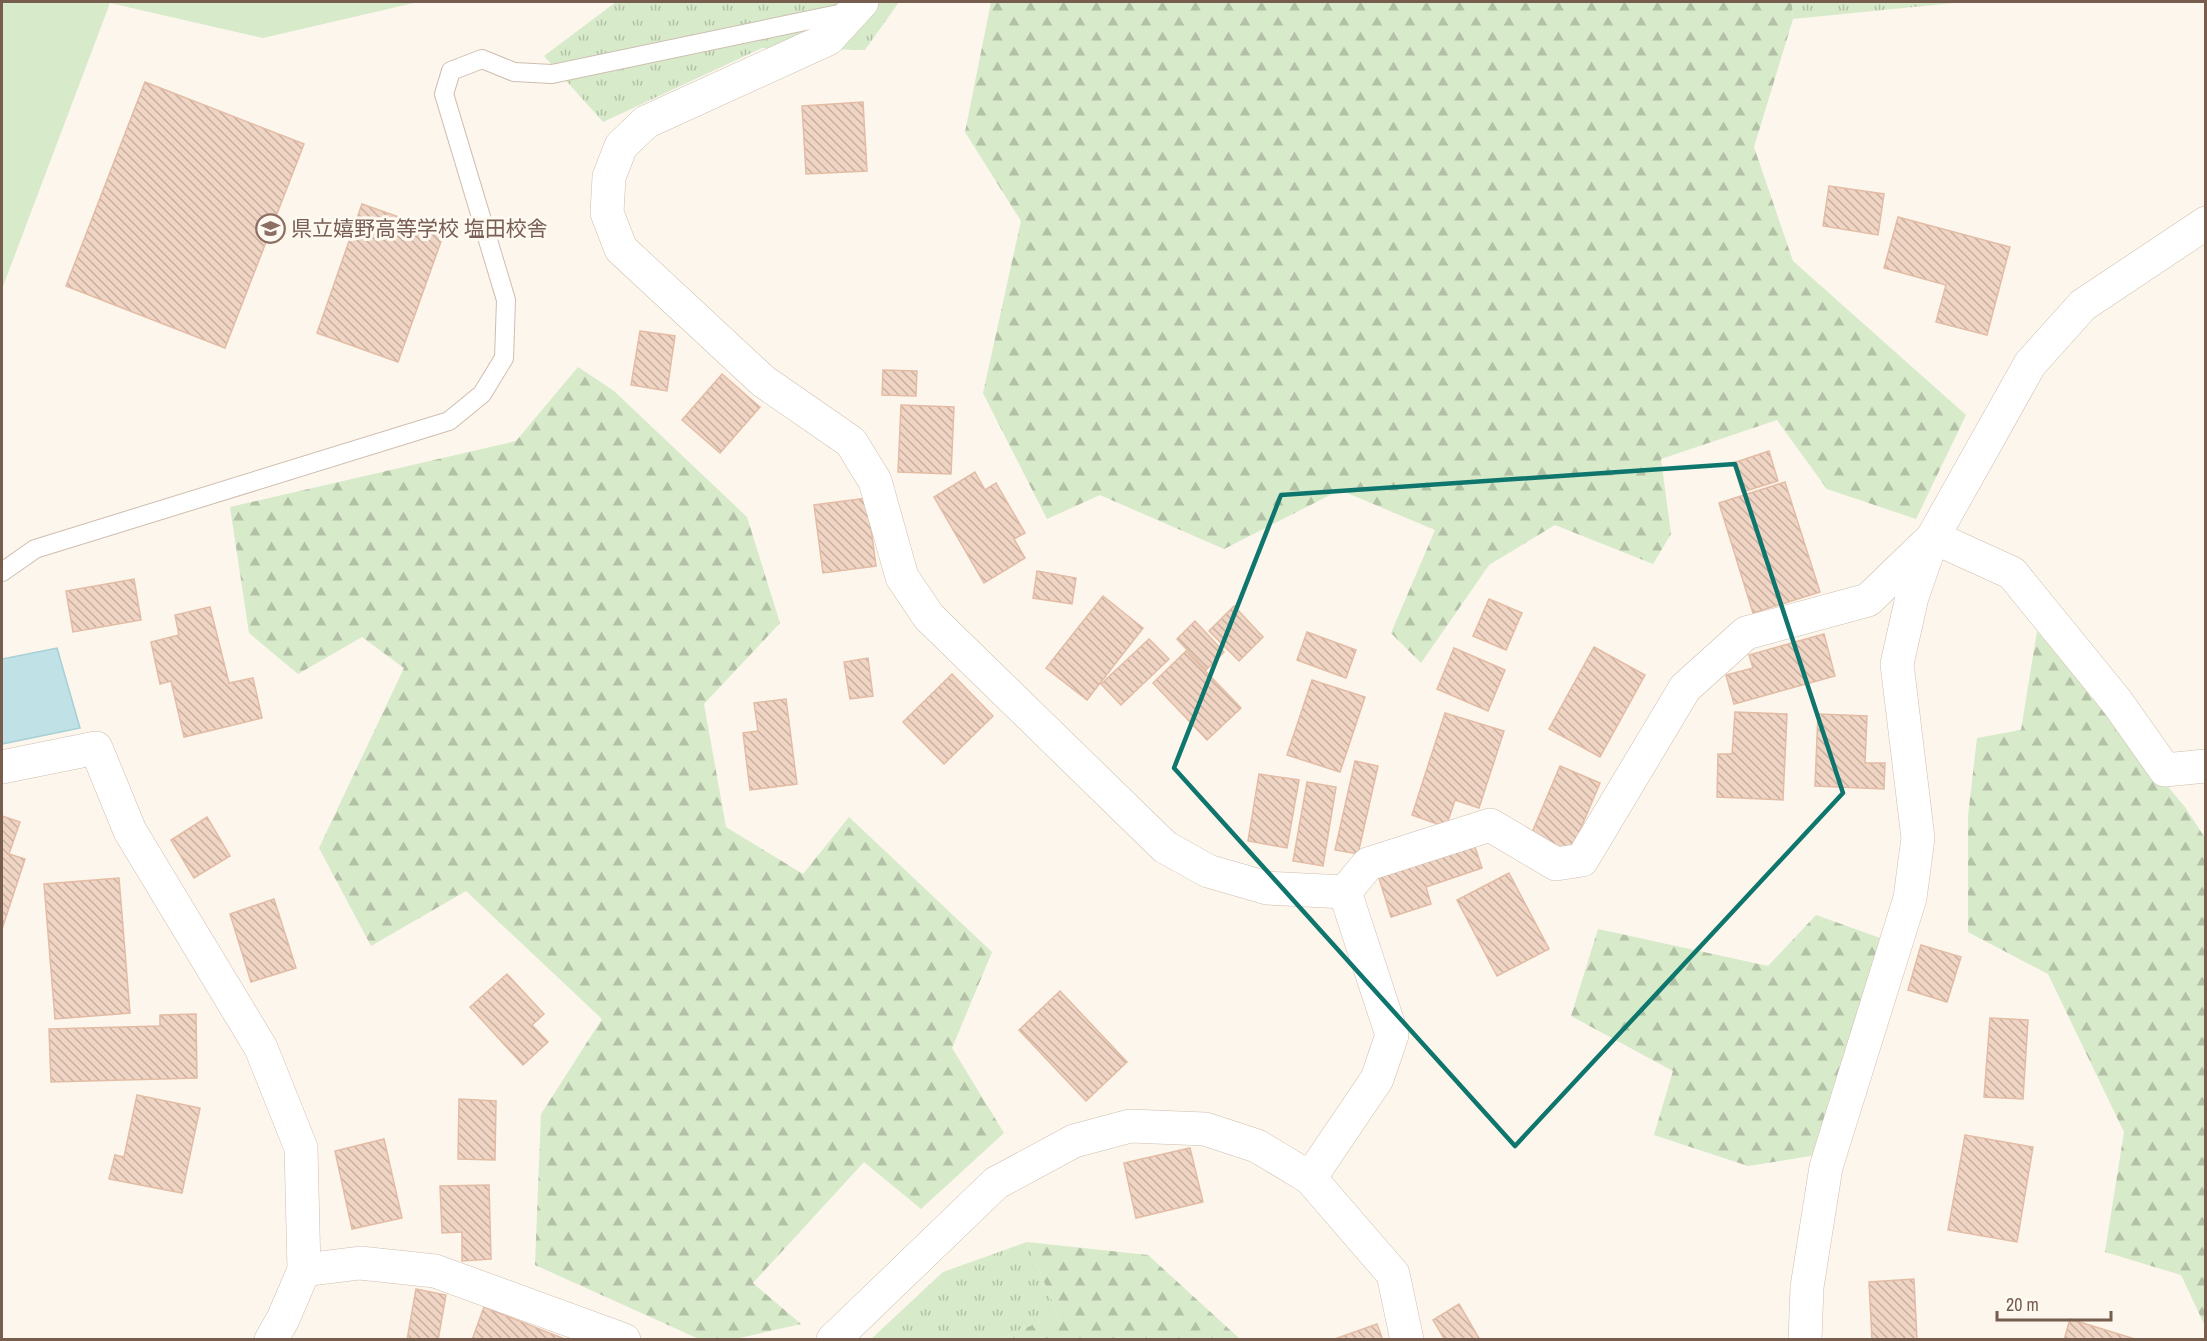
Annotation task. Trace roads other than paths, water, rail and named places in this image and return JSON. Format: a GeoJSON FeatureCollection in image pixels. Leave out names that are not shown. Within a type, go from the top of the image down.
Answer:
{"type":"FeatureCollection","features":[{"type":"Feature","properties":{"kind":"street"},"geometry":{"type":"LineString","coordinates":[[858,6],[828,39],[646,122],[621,146],[609,177],[607,213],[621,249],[764,381],[851,442],[875,481],[902,577],[929,617],[1165,847],[1209,870],[1267,888],[1346,892]]}},
{"type":"Feature","properties":{"kind":"street"},"geometry":{"type":"LineString","coordinates":[[1805,1340],[1807,1287],[1826,1167],[1910,898],[1918,838],[1897,664],[1912,597],[1933,537],[2030,364],[2083,305],[2205,223]]}},
{"type":"Feature","properties":{"kind":"street"},"geometry":{"type":"LineString","coordinates":[[1346,892],[1368,864],[1490,825],[1556,864],[1582,860],[1685,688],[1746,633],[1868,600],[1933,537]]}},
{"type":"Feature","properties":{"kind":"street"},"geometry":{"type":"LineString","coordinates":[[1933,537],[2012,573],[2117,702],[2165,770],[2205,766]]}},
{"type":"Feature","properties":{"kind":"street"},"geometry":{"type":"LineString","coordinates":[[2,767],[96,748],[130,831],[266,1059],[301,1148],[304,1270],[284,1320],[271,1340]]}},
{"type":"Feature","properties":{"kind":"street"},"geometry":{"type":"LineString","coordinates":[[1310,1178],[1377,1079],[1392,1035],[1346,892]]}},
{"type":"Feature","properties":{"kind":"street"},"geometry":{"type":"LineString","coordinates":[[833,1340],[996,1183],[1074,1141],[1130,1126],[1205,1129],[1257,1146],[1310,1178],[1393,1274],[1407,1340]]}},
{"type":"Feature","properties":{"kind":"street"},"geometry":{"type":"LineString","coordinates":[[304,1270],[360,1263],[435,1271],[624,1340]]}},
{"type":"Feature","properties":{"kind":"lane"},"geometry":{"type":"LineString","coordinates":[[2,572],[35,549],[449,421],[482,394],[504,358],[506,300],[444,94],[451,71],[482,59],[514,72],[552,74],[858,6]]}},
{"type":"Feature","properties":{"kind":"water"},"geometry":{"type":"Polygon","coordinates":[[[57,648],[80,728],[2,744],[2,659],[57,648]]]}},
{"type":"Feature","properties":{"kind":"place","name":"県立嬉野高等学校 塩田校舎"},"geometry":{"type":"Point","coordinates":[270,229]}}]}
